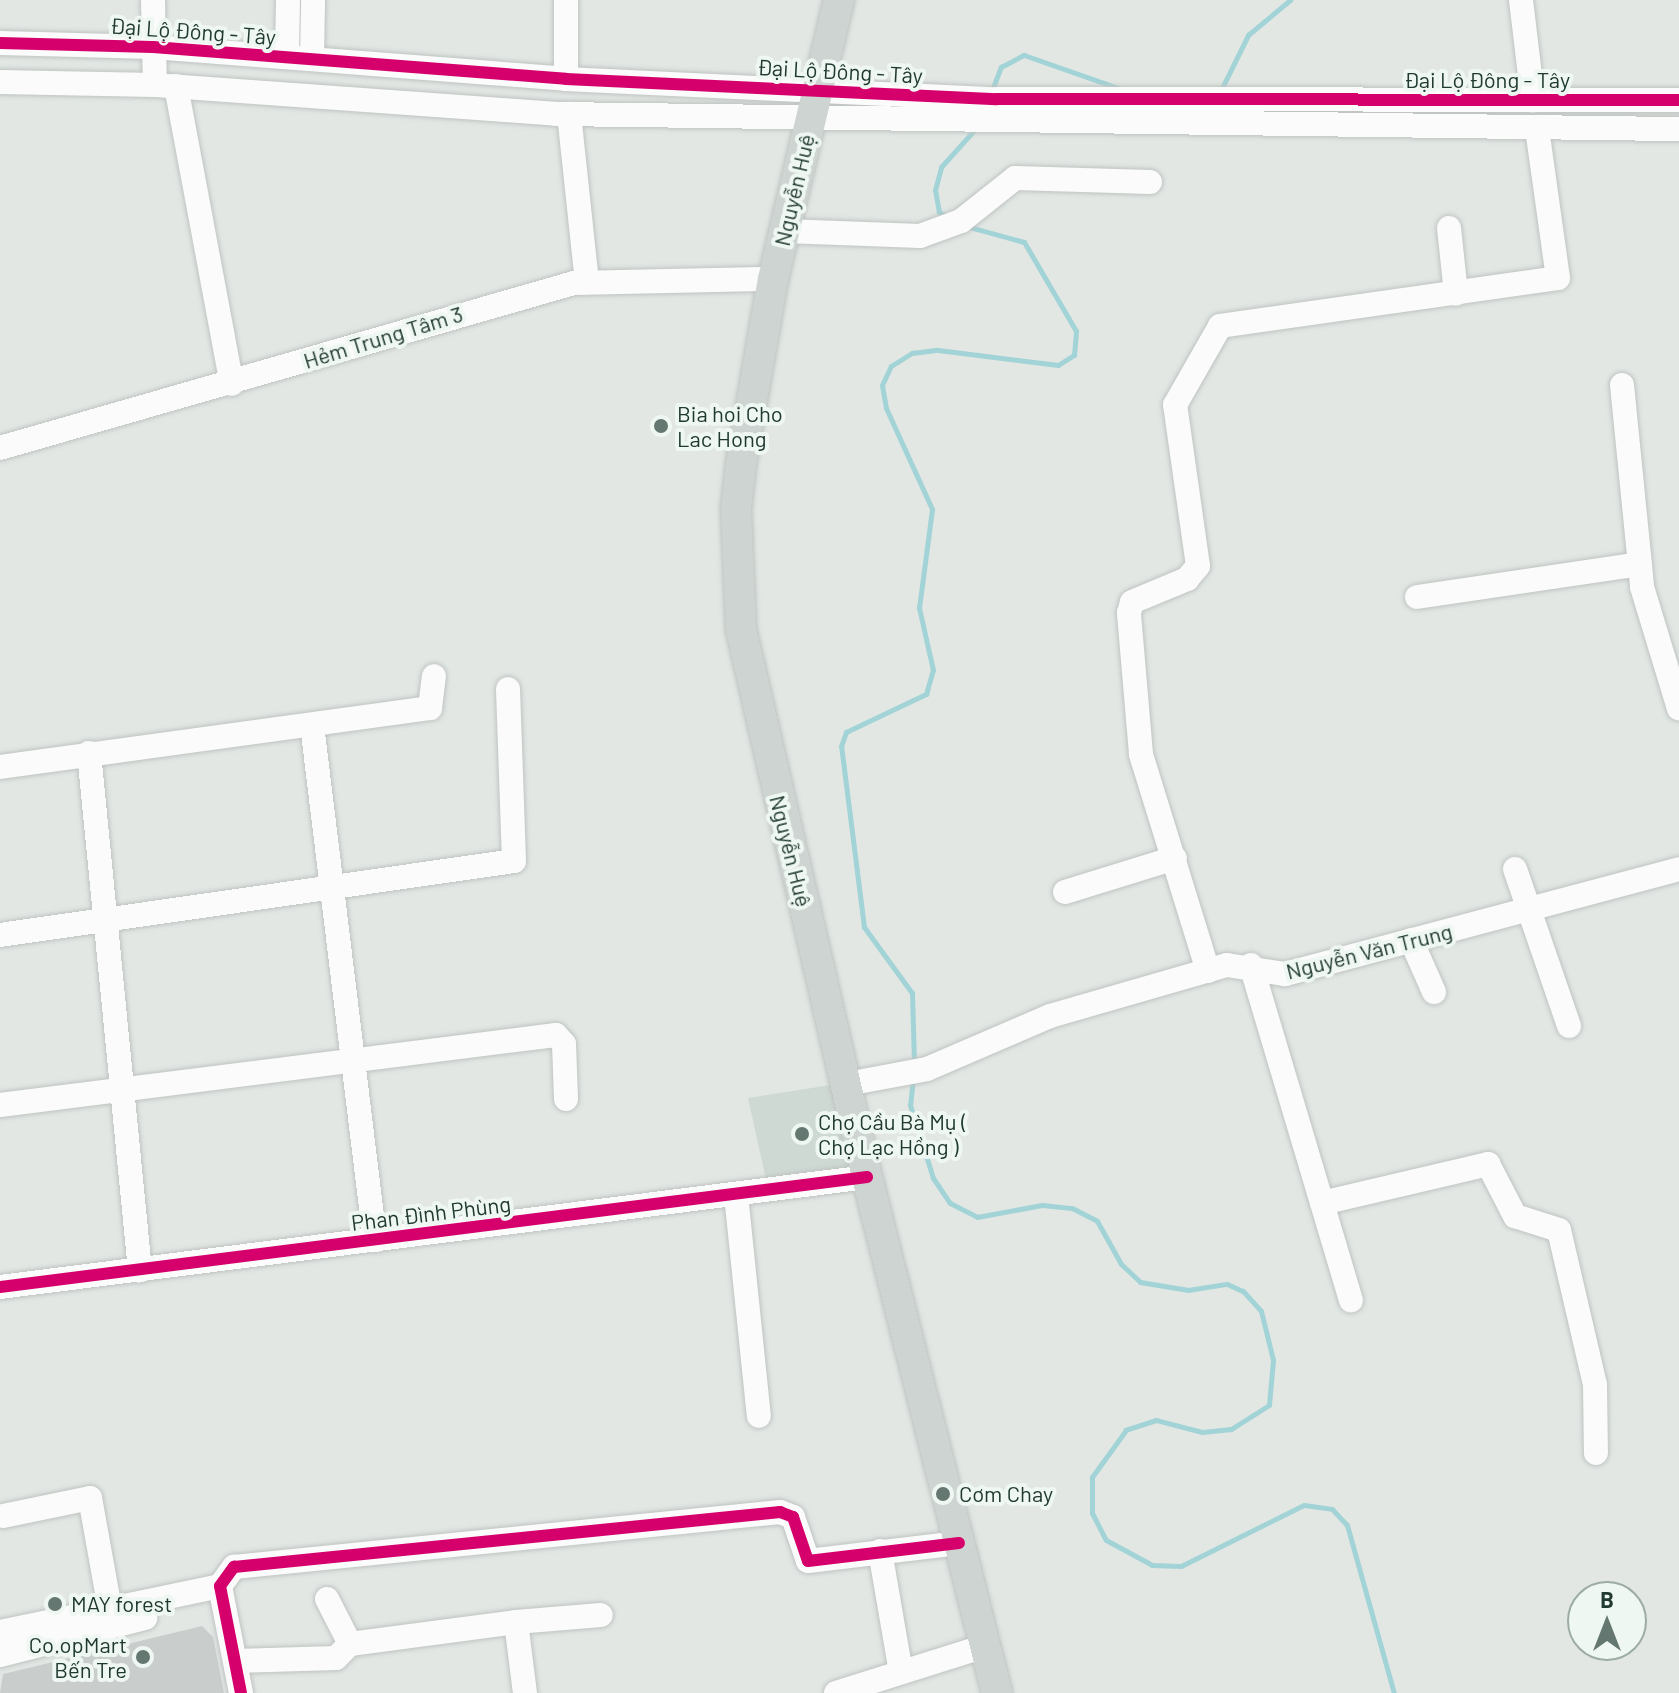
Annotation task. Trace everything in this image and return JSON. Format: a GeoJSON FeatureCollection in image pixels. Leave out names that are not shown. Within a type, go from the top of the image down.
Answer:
{"type":"FeatureCollection","features":[{"type":"Feature","properties":{"kind":"main road","name":"Nguyễn Huệ"},"geometry":{"type":"LineString","coordinates":[[839,0],[773,279],[736,509],[741,629],[867,1177],[997,1693]]}},
{"type":"Feature","properties":{"kind":"street"},"geometry":{"type":"LineString","coordinates":[[153,0],[153,47],[165,86],[232,384]]}},
{"type":"Feature","properties":{"kind":"street"},"geometry":{"type":"LineString","coordinates":[[287,57],[288,0]]}},
{"type":"Feature","properties":{"kind":"street"},"geometry":{"type":"LineString","coordinates":[[312,59],[313,0]]}},
{"type":"Feature","properties":{"kind":"street"},"geometry":{"type":"LineString","coordinates":[[566,0],[566,79]]}},
{"type":"Feature","properties":{"kind":"street"},"geometry":{"type":"LineString","coordinates":[[1521,0],[1533,100]]}},
{"type":"Feature","properties":{"kind":"street","name":"Đại Lộ Đông - Tây"},"geometry":{"type":"LineString","coordinates":[[0,43],[153,47],[287,57],[566,79],[814,106],[1537,128],[1679,129]]}},
{"type":"Feature","properties":{"kind":"street","name":"Đại Lộ Đông - Tây"},"geometry":{"type":"LineString","coordinates":[[0,82],[165,86],[569,114],[987,99],[1679,100]]}},
{"type":"Feature","properties":{"kind":"street"},"geometry":{"type":"LineString","coordinates":[[569,114],[587,282]]}},
{"type":"Feature","properties":{"kind":"street"},"geometry":{"type":"LineString","coordinates":[[1208,971],[1141,754],[1129,606],[1197,572],[1173,419],[1180,392],[1220,326],[1558,278],[1537,128]]}},
{"type":"Feature","properties":{"kind":"street"},"geometry":{"type":"LineString","coordinates":[[784,231],[872,238],[937,233],[961,221],[1015,178],[1150,182]]}},
{"type":"Feature","properties":{"kind":"street"},"geometry":{"type":"LineString","coordinates":[[1449,228],[1456,294]]}},
{"type":"Feature","properties":{"kind":"street","name":"Hẻm Trung Tâm 3"},"geometry":{"type":"LineString","coordinates":[[0,448],[232,384],[521,295],[587,282],[773,279]]}},
{"type":"Feature","properties":{"kind":"street"},"geometry":{"type":"LineString","coordinates":[[1622,385],[1640,564],[1679,709]]}},
{"type":"Feature","properties":{"kind":"street"},"geometry":{"type":"LineString","coordinates":[[1417,597],[1640,564]]}},
{"type":"Feature","properties":{"kind":"street"},"geometry":{"type":"LineString","coordinates":[[0,767],[430,708],[434,676]]}},
{"type":"Feature","properties":{"kind":"street"},"geometry":{"type":"LineString","coordinates":[[0,935],[108,917],[514,861],[508,689]]}},
{"type":"Feature","properties":{"kind":"street"},"geometry":{"type":"LineString","coordinates":[[312,725],[328,887],[375,1240]]}},
{"type":"Feature","properties":{"kind":"street"},"geometry":{"type":"LineString","coordinates":[[89,753],[108,917],[140,1270]]}},
{"type":"Feature","properties":{"kind":"street"},"geometry":{"type":"LineString","coordinates":[[1065,892],[1175,858]]}},
{"type":"Feature","properties":{"kind":"street"},"geometry":{"type":"LineString","coordinates":[[1515,869],[1569,1026]]}},
{"type":"Feature","properties":{"kind":"street","name":"Nguyễn Văn Trung"},"geometry":{"type":"LineString","coordinates":[[847,1084],[927,1069],[1050,1016],[1208,971],[1251,965],[1279,975],[1679,869]]}},
{"type":"Feature","properties":{"kind":"street"},"geometry":{"type":"LineString","coordinates":[[1411,940],[1434,992]]}},
{"type":"Feature","properties":{"kind":"street"},"geometry":{"type":"LineString","coordinates":[[1251,965],[1351,1300]]}},
{"type":"Feature","properties":{"kind":"street"},"geometry":{"type":"LineString","coordinates":[[0,1105],[122,1086],[556,1035],[564,1044],[566,1099]]}},
{"type":"Feature","properties":{"kind":"street"},"geometry":{"type":"LineString","coordinates":[[1322,1203],[1488,1164],[1515,1216],[1559,1230],[1595,1385],[1596,1453]]}},
{"type":"Feature","properties":{"kind":"street","name":"Phan Đình Phùng"},"geometry":{"type":"LineString","coordinates":[[0,1287],[867,1177]]}},
{"type":"Feature","properties":{"kind":"street"},"geometry":{"type":"LineString","coordinates":[[736,1195],[759,1416]]}},
{"type":"Feature","properties":{"kind":"street"},"geometry":{"type":"LineString","coordinates":[[3,1516],[90,1498],[110,1609]]}},
{"type":"Feature","properties":{"kind":"street"},"geometry":{"type":"LineString","coordinates":[[0,1632],[110,1609],[227,1577],[780,1512],[793,1517],[808,1561],[959,1543]]}},
{"type":"Feature","properties":{"kind":"street"},"geometry":{"type":"LineString","coordinates":[[880,1551],[901,1672]]}},
{"type":"Feature","properties":{"kind":"street"},"geometry":{"type":"LineString","coordinates":[[227,1577],[241,1693]]}},
{"type":"Feature","properties":{"kind":"street"},"geometry":{"type":"LineString","coordinates":[[327,1599],[350,1644]]}},
{"type":"Feature","properties":{"kind":"street"},"geometry":{"type":"LineString","coordinates":[[235,1661],[336,1658],[350,1644],[516,1622],[601,1615]]}},
{"type":"Feature","properties":{"kind":"street"},"geometry":{"type":"LineString","coordinates":[[0,1655],[145,1618]]}},
{"type":"Feature","properties":{"kind":"street"},"geometry":{"type":"LineString","coordinates":[[516,1622],[525,1693]]}},
{"type":"Feature","properties":{"kind":"street"},"geometry":{"type":"LineString","coordinates":[[836,1693],[985,1646]]}},
{"type":"Feature","properties":{"kind":"shaded area","name":"Chợ Cầu Bà Mụ ( Chợ Lạc Hồng )"},"geometry":{"type":"Polygon","coordinates":[[[837,1084],[858,1171],[767,1184],[748,1098],[837,1084]]]}},
{"type":"Feature","properties":{"kind":"building","name":"Co.opMart Bến Tre"},"geometry":{"type":"Polygon","coordinates":[[[202,1626],[213,1637],[224,1693],[0,1693],[3,1674],[202,1626]]]}},
{"type":"Feature","properties":{"kind":"waterway"},"geometry":{"type":"LineString","coordinates":[[1220,92],[1248,35],[1290,0]]}},
{"type":"Feature","properties":{"kind":"waterway"},"geometry":{"type":"LineString","coordinates":[[992,90],[1001,67],[1024,55],[1121,89]]}},
{"type":"Feature","properties":{"kind":"waterway"},"geometry":{"type":"LineString","coordinates":[[949,218],[939,212],[935,190],[941,167],[976,128]]}},
{"type":"Feature","properties":{"kind":"waterway"},"geometry":{"type":"LineString","coordinates":[[914,1064],[912,993],[864,927],[841,746],[846,732],[926,694],[933,670],[919,608],[932,509],[886,408],[882,385],[891,366],[912,353],[938,350],[1058,365],[1074,355],[1076,331],[1024,242],[969,227]]}},
{"type":"Feature","properties":{"kind":"waterway"},"geometry":{"type":"LineString","coordinates":[[913,1078],[910,1105],[933,1178],[950,1203],[977,1217],[1042,1205],[1072,1208],[1097,1221],[1121,1264],[1140,1282],[1188,1290],[1227,1284],[1243,1291],[1261,1311],[1273,1360],[1269,1405],[1231,1429],[1202,1432],[1156,1420],[1126,1430],[1092,1477],[1092,1513],[1106,1540],[1152,1565],[1181,1566],[1304,1505],[1332,1509],[1347,1525],[1394,1693]]}},
{"type":"Feature","properties":{"kind":"cycle path"},"geometry":{"type":"LineString","coordinates":[[0,43],[153,47],[566,79],[997,99],[1679,100]]}},
{"type":"Feature","properties":{"kind":"cycle path"},"geometry":{"type":"LineString","coordinates":[[0,1287],[867,1177]]}},
{"type":"Feature","properties":{"kind":"cycle path"},"geometry":{"type":"LineString","coordinates":[[241,1693],[220,1586],[234,1567],[780,1512],[793,1517],[808,1561],[959,1543]]}},
{"type":"Feature","properties":{"kind":"place","name":"Bia hoi Cho Lac Hong"},"geometry":{"type":"Point","coordinates":[661,426]}},
{"type":"Feature","properties":{"kind":"place","name":"Chợ Cầu Bà Mụ ( Chợ Lạc Hồng )"},"geometry":{"type":"Point","coordinates":[802,1134]}},
{"type":"Feature","properties":{"kind":"place","name":"Cơm Chay"},"geometry":{"type":"Point","coordinates":[943,1494]}},
{"type":"Feature","properties":{"kind":"place","name":"MAY forest"},"geometry":{"type":"Point","coordinates":[55,1604]}},
{"type":"Feature","properties":{"kind":"place","name":"Co.opMart Bến Tre"},"geometry":{"type":"Point","coordinates":[143,1657]}}]}
